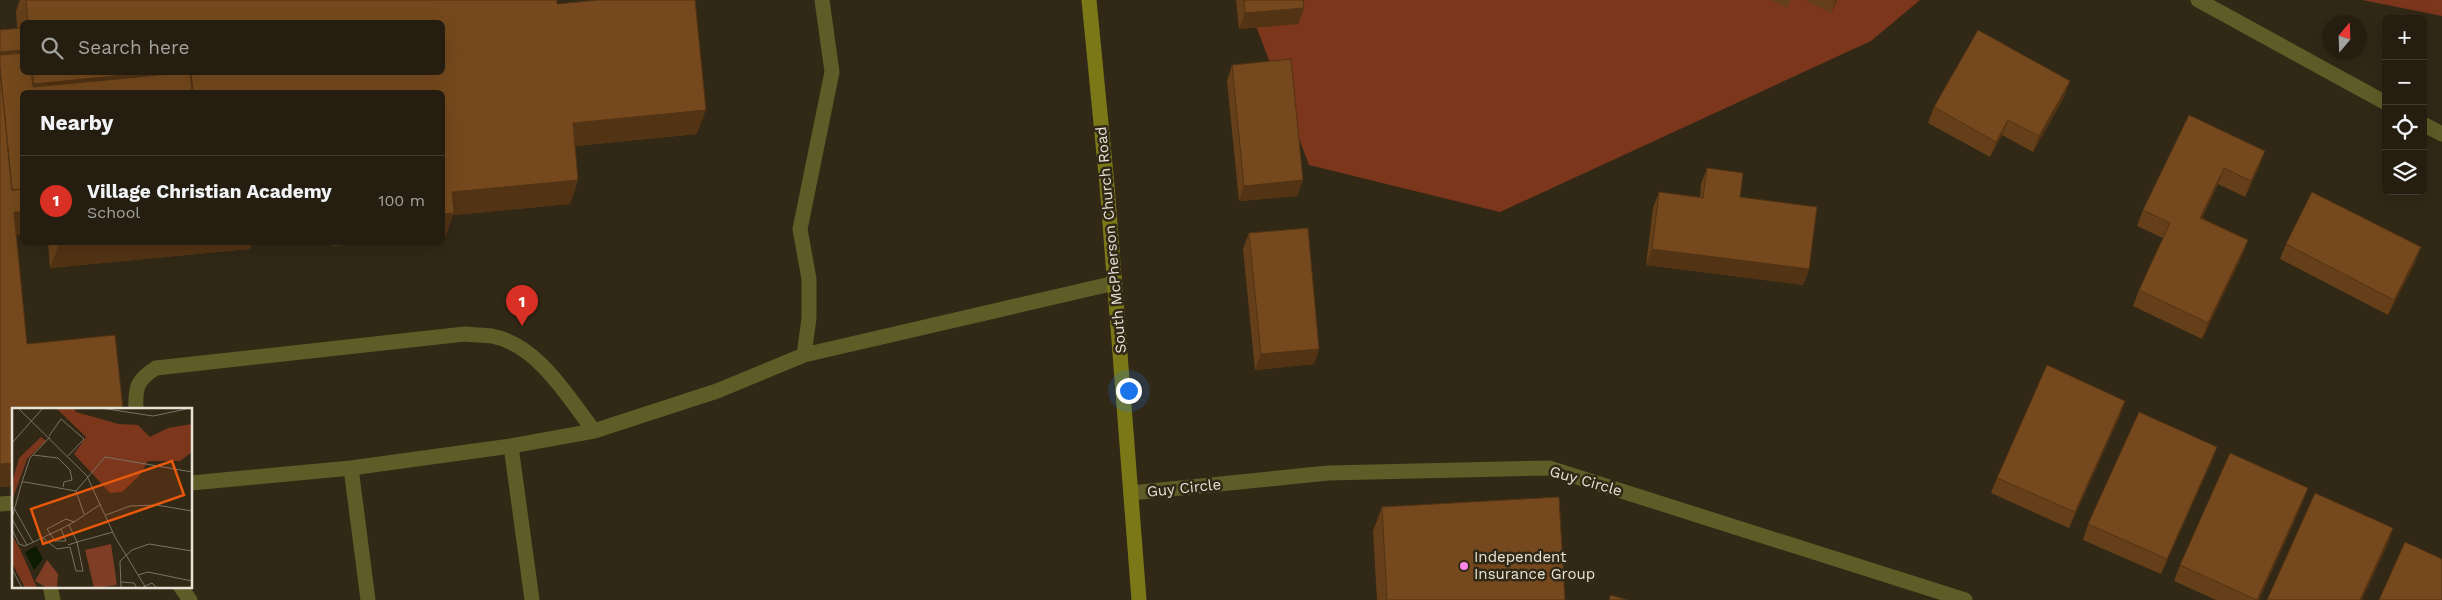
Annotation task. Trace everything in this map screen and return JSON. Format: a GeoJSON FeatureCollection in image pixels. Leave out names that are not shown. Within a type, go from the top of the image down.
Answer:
{"type":"FeatureCollection","features":[{"type":"Feature","properties":{"kind":"main road","name":"South McPherson Church Road"},"geometry":{"type":"LineString","coordinates":[[1089,0],[1115,284],[1138,600]]}},
{"type":"Feature","properties":{"kind":"street"},"geometry":{"type":"LineString","coordinates":[[804,355],[809,318],[808,279],[800,228],[832,72],[822,0]]}},
{"type":"Feature","properties":{"kind":"street"},"geometry":{"type":"LineString","coordinates":[[2198,0],[2382,101]]}},
{"type":"Feature","properties":{"kind":"street"},"geometry":{"type":"LineString","coordinates":[[2427,126],[2442,134]]}},
{"type":"Feature","properties":{"kind":"street"},"geometry":{"type":"LineString","coordinates":[[192,482],[351,468],[511,446],[594,431],[717,391],[804,355],[1115,284]]}},
{"type":"Feature","properties":{"kind":"street"},"geometry":{"type":"LineString","coordinates":[[136,408],[135,390],[144,376],[156,368],[465,334],[493,336],[519,347],[540,364],[594,431]]}},
{"type":"Feature","properties":{"kind":"street"},"geometry":{"type":"LineString","coordinates":[[511,446],[532,600]]}},
{"type":"Feature","properties":{"kind":"street"},"geometry":{"type":"LineString","coordinates":[[351,468],[368,600]]}},
{"type":"Feature","properties":{"kind":"street","name":"Guy Circle"},"geometry":{"type":"LineString","coordinates":[[1131,493],[1328,472],[1549,468],[1966,600]]}},
{"type":"Feature","properties":{"kind":"street"},"geometry":{"type":"LineString","coordinates":[[181,588],[190,600]]}},
{"type":"Feature","properties":{"kind":"shaded area"},"geometry":{"type":"Polygon","coordinates":[[[1246,0],[1920,0],[1871,41],[1500,212],[1309,165],[1246,0]]]}},
{"type":"Feature","properties":{"kind":"shaded area"},"geometry":{"type":"Polygon","coordinates":[[[2362,0],[2442,0],[2442,16],[2362,0]]]}},
{"type":"Feature","properties":{"kind":"building"},"geometry":{"type":"Polygon","coordinates":[[[26,0],[557,0],[557,4],[598,0],[695,0],[706,110],[573,123],[578,180],[452,192],[454,213],[445,214],[445,90],[193,90],[191,75],[445,75],[445,20],[28,20],[26,0]]]}},
{"type":"Feature","properties":{"kind":"building"},"geometry":{"type":"Polygon","coordinates":[[[1244,0],[1303,0],[1304,8],[1245,13],[1244,0]]]}},
{"type":"Feature","properties":{"kind":"building"},"geometry":{"type":"Polygon","coordinates":[[[20,28],[20,50],[0,52],[0,30],[20,28]]]}},
{"type":"Feature","properties":{"kind":"building"},"geometry":{"type":"Polygon","coordinates":[[[1978,30],[2070,81],[2039,136],[2008,120],[1996,142],[1934,107],[1978,30]]]}},
{"type":"Feature","properties":{"kind":"building"},"geometry":{"type":"Polygon","coordinates":[[[20,53],[20,75],[31,75],[33,87],[159,75],[190,75],[192,90],[20,90],[20,189],[12,190],[0,55],[20,53]]]}},
{"type":"Feature","properties":{"kind":"building"},"geometry":{"type":"Polygon","coordinates":[[[1291,59],[1303,180],[1244,186],[1232,65],[1291,59]]]}},
{"type":"Feature","properties":{"kind":"building"},"geometry":{"type":"Polygon","coordinates":[[[0,68],[12,190],[20,189],[20,212],[14,212],[27,344],[115,335],[123,408],[12,408],[12,463],[0,464],[0,68]]]}},
{"type":"Feature","properties":{"kind":"building"},"geometry":{"type":"Polygon","coordinates":[[[33,75],[124,75],[34,84],[33,75]]]}},
{"type":"Feature","properties":{"kind":"building"},"geometry":{"type":"Polygon","coordinates":[[[2189,115],[2265,151],[2251,181],[2224,168],[2200,218],[2248,240],[2208,323],[2139,290],[2170,223],[2143,210],[2189,115]]]}},
{"type":"Feature","properties":{"kind":"building"},"geometry":{"type":"Polygon","coordinates":[[[1707,168],[1743,173],[1740,197],[1817,207],[1809,269],[1652,249],[1659,192],[1703,198],[1707,168]]]}},
{"type":"Feature","properties":{"kind":"building"},"geometry":{"type":"Polygon","coordinates":[[[2312,192],[2421,247],[2394,300],[2286,244],[2312,192]]]}},
{"type":"Feature","properties":{"kind":"building"},"geometry":{"type":"Polygon","coordinates":[[[1308,228],[1319,349],[1261,354],[1249,233],[1308,228]]]}},
{"type":"Feature","properties":{"kind":"building"},"geometry":{"type":"Polygon","coordinates":[[[2047,365],[2125,401],[2075,512],[1997,478],[2047,365]]]}},
{"type":"Feature","properties":{"kind":"building"},"geometry":{"type":"Polygon","coordinates":[[[2139,412],[2217,447],[2167,559],[2088,524],[2139,412]]]}},
{"type":"Feature","properties":{"kind":"building"},"geometry":{"type":"Polygon","coordinates":[[[2230,453],[2308,488],[2257,600],[2180,565],[2230,453]]]}},
{"type":"Feature","properties":{"kind":"building"},"geometry":{"type":"Polygon","coordinates":[[[2315,493],[2393,528],[2360,600],[2267,600],[2315,493]]]}},
{"type":"Feature","properties":{"kind":"building","name":"Independent Insurance Group"},"geometry":{"type":"Polygon","coordinates":[[[1559,497],[1565,600],[1387,600],[1382,507],[1559,497]]]}},
{"type":"Feature","properties":{"kind":"building"},"geometry":{"type":"Polygon","coordinates":[[[2405,542],[2442,559],[2442,600],[2379,600],[2405,542]]]}},
{"type":"Feature","properties":{"kind":"building"},"geometry":{"type":"Polygon","coordinates":[[[1611,595],[1627,600],[1609,600],[1611,595]]]}},
{"type":"Feature","properties":{"kind":"place","name":"Village Christian Academy"},"geometry":{"type":"Point","coordinates":[522,326]}},
{"type":"Feature","properties":{"kind":"place","name":"Independent Insurance Group"},"geometry":{"type":"Point","coordinates":[1464,566]}}]}
